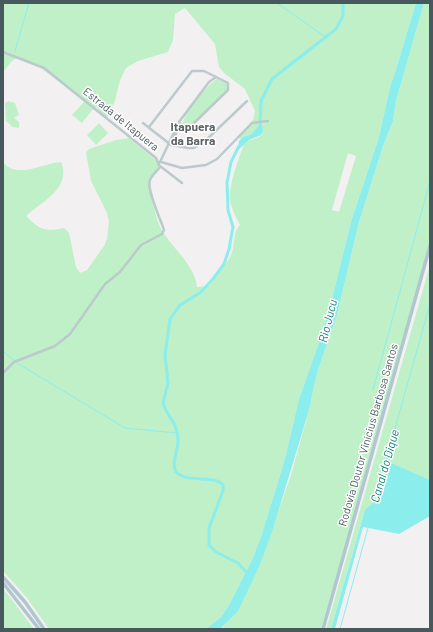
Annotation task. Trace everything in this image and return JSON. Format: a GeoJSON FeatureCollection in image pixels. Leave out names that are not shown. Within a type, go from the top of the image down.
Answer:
{"type":"FeatureCollection","features":[{"type":"Feature","properties":{"kind":"main road","name":"Rodovia Doutor Vinícius Barbosa Santos"},"geometry":{"type":"LineString","coordinates":[[323,629],[430,246]]}},
{"type":"Feature","properties":{"kind":"main road"},"geometry":{"type":"LineString","coordinates":[[3,577],[25,602],[44,629]]}},
{"type":"Feature","properties":{"kind":"main road"},"geometry":{"type":"LineString","coordinates":[[3,583],[38,629]]}},
{"type":"Feature","properties":{"kind":"street","name":"Estrada de Itapuera"},"geometry":{"type":"LineString","coordinates":[[3,52],[44,68],[153,155],[160,163],[150,179],[150,184],[157,213],[163,228],[163,233],[139,247],[120,272],[105,284],[78,324],[59,343],[49,349],[14,362],[3,373]]}},
{"type":"Feature","properties":{"kind":"street"},"geometry":{"type":"LineString","coordinates":[[149,127],[192,71],[202,71],[228,83],[228,90],[192,125],[187,127],[179,124]]}},
{"type":"Feature","properties":{"kind":"street"},"geometry":{"type":"LineString","coordinates":[[160,163],[179,124],[209,82],[216,77]]}},
{"type":"Feature","properties":{"kind":"street"},"geometry":{"type":"LineString","coordinates":[[143,123],[170,144],[188,148],[200,145],[247,101]]}},
{"type":"Feature","properties":{"kind":"street"},"geometry":{"type":"LineString","coordinates":[[160,163],[182,168],[206,165],[217,158],[251,124],[268,120]]}},
{"type":"Feature","properties":{"kind":"street"},"geometry":{"type":"LineString","coordinates":[[160,163],[182,183]]}},
{"type":"Feature","properties":{"kind":"green space"},"geometry":{"type":"Polygon","coordinates":[[[3,3],[416,3],[391,83],[379,137],[351,222],[321,337],[299,399],[285,459],[261,537],[252,560],[228,607],[221,617],[206,629],[49,629],[27,598],[3,571],[3,162],[15,170],[23,170],[61,162],[63,171],[59,187],[27,215],[27,217],[43,229],[52,230],[64,228],[69,233],[76,267],[80,273],[87,270],[104,246],[107,239],[109,221],[107,213],[91,181],[86,152],[89,149],[116,140],[129,138],[157,161],[159,167],[152,177],[150,188],[155,212],[163,232],[189,266],[196,280],[197,287],[209,286],[230,257],[235,233],[240,225],[230,201],[231,184],[245,142],[259,137],[263,133],[241,139],[237,137],[253,120],[255,111],[245,89],[224,73],[219,67],[215,44],[185,8],[175,14],[173,40],[168,52],[138,61],[126,68],[120,80],[115,101],[107,118],[98,110],[97,107],[95,108],[38,66],[17,58],[13,60],[3,72],[3,3]],[[348,153],[332,210],[339,212],[356,156],[348,153]]]}},
{"type":"Feature","properties":{"kind":"green space"},"geometry":{"type":"Polygon","coordinates":[[[424,3],[430,3],[430,247],[321,629],[220,629],[224,626],[259,567],[292,472],[309,410],[317,373],[337,315],[359,222],[383,146],[393,121],[396,101],[424,3]]]}},
{"type":"Feature","properties":{"kind":"green space"},"geometry":{"type":"Polygon","coordinates":[[[217,79],[227,83],[228,88],[192,125],[187,126],[183,124],[187,114],[197,100],[208,86],[217,79]]]}},
{"type":"Feature","properties":{"kind":"green space"},"geometry":{"type":"Polygon","coordinates":[[[8,101],[15,103],[19,115],[14,118],[19,122],[19,128],[13,127],[6,121],[5,103],[8,101]]]}},
{"type":"Feature","properties":{"kind":"green space"},"geometry":{"type":"Polygon","coordinates":[[[84,102],[93,109],[82,123],[72,115],[84,102]]]}},
{"type":"Feature","properties":{"kind":"green space"},"geometry":{"type":"Polygon","coordinates":[[[99,123],[108,133],[96,145],[87,135],[99,123]]]}},
{"type":"Feature","properties":{"kind":"green space"},"geometry":{"type":"Polygon","coordinates":[[[430,265],[430,480],[391,464],[380,505],[365,510],[331,629],[326,629],[430,265]]]}},
{"type":"Feature","properties":{"kind":"green space"},"geometry":{"type":"Polygon","coordinates":[[[3,588],[34,629],[3,629],[3,588]]]}},
{"type":"Feature","properties":{"kind":"water","name":"Rio Jucu"},"geometry":{"type":"Polygon","coordinates":[[[416,3],[424,3],[396,101],[393,121],[383,146],[359,222],[337,315],[317,373],[309,410],[272,532],[259,567],[238,611],[220,629],[206,629],[221,617],[228,607],[252,560],[261,537],[285,459],[299,399],[321,337],[351,222],[379,137],[391,83],[416,3]]]}},
{"type":"Feature","properties":{"kind":"water"},"geometry":{"type":"Polygon","coordinates":[[[261,123],[263,130],[261,135],[249,140],[238,150],[239,141],[243,137],[251,135],[261,123]]]}},
{"type":"Feature","properties":{"kind":"water"},"geometry":{"type":"Polygon","coordinates":[[[391,463],[430,480],[430,516],[399,534],[363,527],[335,629],[331,629],[365,510],[373,503],[380,504],[391,463]]]}},
{"type":"Feature","properties":{"kind":"waterway"},"geometry":{"type":"LineString","coordinates":[[15,51],[29,3]]}},
{"type":"Feature","properties":{"kind":"waterway"},"geometry":{"type":"LineString","coordinates":[[277,3],[327,38]]}},
{"type":"Feature","properties":{"kind":"waterway"},"geometry":{"type":"LineString","coordinates":[[260,123],[261,101],[272,79],[336,29],[343,16],[343,3]]}},
{"type":"Feature","properties":{"kind":"waterway"},"geometry":{"type":"LineString","coordinates":[[239,146],[231,162],[227,183],[228,210],[233,227],[229,249],[224,264],[213,279],[200,293],[180,305],[170,319],[165,355],[168,383],[163,403],[176,428],[178,441],[174,465],[176,472],[187,478],[213,480],[223,485],[223,491],[209,528],[209,545],[216,552],[238,563],[248,574]]}},
{"type":"Feature","properties":{"kind":"waterway"},"geometry":{"type":"LineString","coordinates":[[373,390],[430,181]]}},
{"type":"Feature","properties":{"kind":"waterway","name":"Canal do Dique"},"geometry":{"type":"LineString","coordinates":[[374,503],[430,304]]}},
{"type":"Feature","properties":{"kind":"waterway"},"geometry":{"type":"LineString","coordinates":[[3,351],[14,360]]}},
{"type":"Feature","properties":{"kind":"waterway"},"geometry":{"type":"LineString","coordinates":[[17,363],[125,428],[177,433]]}},
{"type":"Feature","properties":{"kind":"waterway","name":"Canal do Dique"},"geometry":{"type":"LineString","coordinates":[[340,629],[368,528]]}},
{"type":"Feature","properties":{"kind":"district","name":"Itapuera da Barra"},"geometry":{"type":"Point","coordinates":[193,134]}}]}
